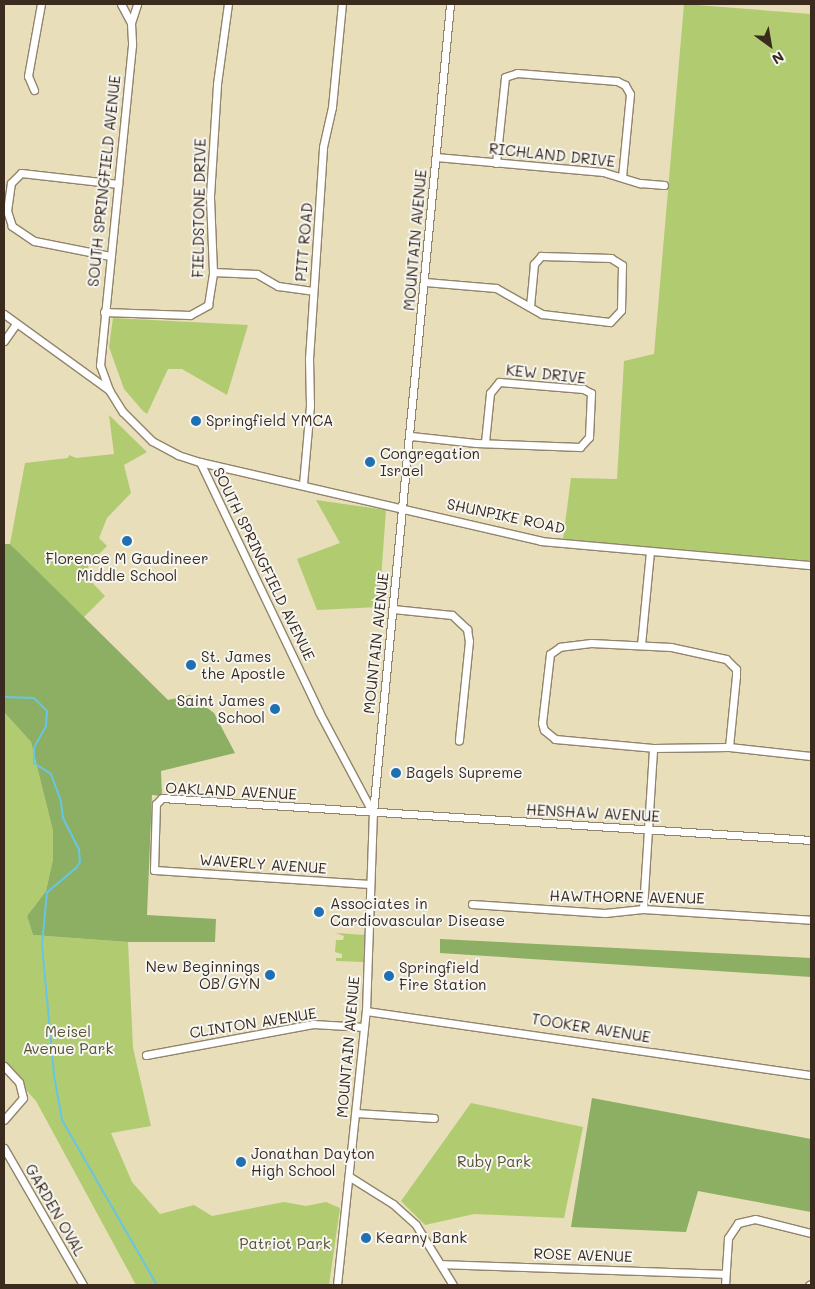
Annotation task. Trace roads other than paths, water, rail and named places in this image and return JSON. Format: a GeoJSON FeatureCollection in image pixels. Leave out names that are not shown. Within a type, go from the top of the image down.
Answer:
{"type":"FeatureCollection","features":[{"type":"Feature","properties":{"kind":"street"},"geometry":{"type":"LineString","coordinates":[[34,90],[28,76],[41,4]]}},
{"type":"Feature","properties":{"kind":"street"},"geometry":{"type":"LineString","coordinates":[[121,4],[131,23]]}},
{"type":"Feature","properties":{"kind":"street","name":"SOUTH SPRINGFIELD AVENUE"},"geometry":{"type":"LineString","coordinates":[[137,4],[131,23],[118,184],[100,365],[109,390],[132,423],[152,441],[178,455],[200,462],[318,712],[373,813]]}},
{"type":"Feature","properties":{"kind":"street","name":"FIELDSTONE DRIVE"},"geometry":{"type":"LineString","coordinates":[[104,312],[198,313],[208,305],[213,272],[210,196],[217,84],[228,4]]}},
{"type":"Feature","properties":{"kind":"street","name":"PITT ROAD"},"geometry":{"type":"LineString","coordinates":[[303,484],[310,406],[308,359],[323,147],[332,107],[342,4]]}},
{"type":"Feature","properties":{"kind":"street","name":"MOUNTAIN AVENUE"},"geometry":{"type":"LineString","coordinates":[[337,1285],[350,1177],[366,1011],[373,813],[402,508],[411,436],[450,4]]}},
{"type":"Feature","properties":{"kind":"street"},"geometry":{"type":"LineString","coordinates":[[496,163],[505,77],[523,74],[617,82],[625,85],[630,94],[622,177]]}},
{"type":"Feature","properties":{"kind":"street","name":"RICHLAND DRIVE"},"geometry":{"type":"LineString","coordinates":[[436,157],[602,172],[640,183],[664,185]]}},
{"type":"Feature","properties":{"kind":"street"},"geometry":{"type":"LineString","coordinates":[[110,256],[46,246],[34,241],[12,226],[7,211],[11,183],[21,173],[118,184]]}},
{"type":"Feature","properties":{"kind":"street"},"geometry":{"type":"LineString","coordinates":[[425,282],[496,288],[542,314],[610,322],[621,310],[622,265],[610,258],[541,256],[534,264],[530,306]]}},
{"type":"Feature","properties":{"kind":"street"},"geometry":{"type":"LineString","coordinates":[[213,272],[257,274],[278,286],[313,292]]}},
{"type":"Feature","properties":{"kind":"street"},"geometry":{"type":"LineString","coordinates":[[4,314],[109,390]]}},
{"type":"Feature","properties":{"kind":"street"},"geometry":{"type":"LineString","coordinates":[[4,341],[16,324]]}},
{"type":"Feature","properties":{"kind":"street","name":"KEW DRIVE"},"geometry":{"type":"LineString","coordinates":[[411,436],[485,442],[580,447],[589,437],[591,393],[583,389],[499,382],[490,393],[485,442]]}},
{"type":"Feature","properties":{"kind":"street","name":"SHUNPIKE ROAD"},"geometry":{"type":"LineString","coordinates":[[200,462],[303,484],[541,541],[811,565]]}},
{"type":"Feature","properties":{"kind":"street"},"geometry":{"type":"LineString","coordinates":[[641,645],[650,552]]}},
{"type":"Feature","properties":{"kind":"street"},"geometry":{"type":"LineString","coordinates":[[393,610],[452,615],[467,629],[469,641],[459,740]]}},
{"type":"Feature","properties":{"kind":"street"},"geometry":{"type":"LineString","coordinates":[[729,746],[736,676],[732,663],[694,651],[641,645],[591,643],[554,650],[548,659],[542,724],[555,739],[653,748],[729,746],[811,756]]}},
{"type":"Feature","properties":{"kind":"street"},"geometry":{"type":"LineString","coordinates":[[643,909],[653,748]]}},
{"type":"Feature","properties":{"kind":"street","name":"OAKLAND AVENUE"},"geometry":{"type":"LineString","coordinates":[[154,870],[156,804],[162,798],[373,813]]}},
{"type":"Feature","properties":{"kind":"street","name":"HENSHAW AVENUE"},"geometry":{"type":"LineString","coordinates":[[373,813],[811,840]]}},
{"type":"Feature","properties":{"kind":"street","name":"WAVERLY AVENUE"},"geometry":{"type":"LineString","coordinates":[[154,870],[370,884]]}},
{"type":"Feature","properties":{"kind":"street","name":"HAWTHORNE AVENUE"},"geometry":{"type":"LineString","coordinates":[[472,904],[605,913],[643,909],[811,920]]}},
{"type":"Feature","properties":{"kind":"street","name":"TOOKER AVENUE"},"geometry":{"type":"LineString","coordinates":[[366,1011],[811,1074]]}},
{"type":"Feature","properties":{"kind":"street","name":"CLINTON AVENUE"},"geometry":{"type":"LineString","coordinates":[[146,1055],[313,1024],[364,1027]]}},
{"type":"Feature","properties":{"kind":"street"},"geometry":{"type":"LineString","coordinates":[[4,1066],[19,1082],[23,1098],[4,1120]]}},
{"type":"Feature","properties":{"kind":"street"},"geometry":{"type":"LineString","coordinates":[[356,1113],[434,1118]]}},
{"type":"Feature","properties":{"kind":"street","name":"GARDEN OVAL"},"geometry":{"type":"LineString","coordinates":[[4,1148],[83,1285]]}},
{"type":"Feature","properties":{"kind":"street"},"geometry":{"type":"LineString","coordinates":[[350,1177],[405,1214],[441,1264],[453,1285]]}},
{"type":"Feature","properties":{"kind":"street"},"geometry":{"type":"LineString","coordinates":[[724,1285],[728,1238],[734,1227],[742,1221],[755,1219],[811,1233]]}},
{"type":"Feature","properties":{"kind":"street","name":"ROSE AVENUE"},"geometry":{"type":"LineString","coordinates":[[441,1264],[725,1274]]}},
{"type":"Feature","properties":{"kind":"waterway"},"geometry":{"type":"LineString","coordinates":[[4,697],[34,698],[47,711],[46,726],[34,748],[34,763],[51,774],[61,802],[63,818],[79,849],[80,862],[76,868],[47,892],[42,945],[54,1075],[62,1120],[157,1285]]}},
{"type":"Feature","properties":{"kind":"place","name":"Springfield YMCA"},"geometry":{"type":"Point","coordinates":[196,421]}},
{"type":"Feature","properties":{"kind":"place","name":"Congregation Israel"},"geometry":{"type":"Point","coordinates":[370,462]}},
{"type":"Feature","properties":{"kind":"place","name":"Florence M Gaudineer Middle School"},"geometry":{"type":"Point","coordinates":[127,541]}},
{"type":"Feature","properties":{"kind":"place","name":"St. James the Apostle"},"geometry":{"type":"Point","coordinates":[191,665]}},
{"type":"Feature","properties":{"kind":"place","name":"Saint James School"},"geometry":{"type":"Point","coordinates":[275,709]}},
{"type":"Feature","properties":{"kind":"place","name":"Bagels Supreme"},"geometry":{"type":"Point","coordinates":[396,773]}},
{"type":"Feature","properties":{"kind":"place","name":"Associates in Cardiovascular Disease"},"geometry":{"type":"Point","coordinates":[319,912]}},
{"type":"Feature","properties":{"kind":"place","name":"New Beginnings OB/GYN"},"geometry":{"type":"Point","coordinates":[270,975]}},
{"type":"Feature","properties":{"kind":"place","name":"Springfield Fire Station"},"geometry":{"type":"Point","coordinates":[389,976]}},
{"type":"Feature","properties":{"kind":"place","name":"Jonathan Dayton High School"},"geometry":{"type":"Point","coordinates":[241,1162]}},
{"type":"Feature","properties":{"kind":"place","name":"Kearny Bank"},"geometry":{"type":"Point","coordinates":[366,1238]}},
{"type":"Feature","properties":{"kind":"park label","name":"Meisel Avenue Park"},"geometry":{"type":"Point","coordinates":[68,1040]}},
{"type":"Feature","properties":{"kind":"park label","name":"Ruby Park"},"geometry":{"type":"Point","coordinates":[494,1162]}},
{"type":"Feature","properties":{"kind":"park label","name":"Patriot Park"},"geometry":{"type":"Point","coordinates":[285,1244]}}]}
